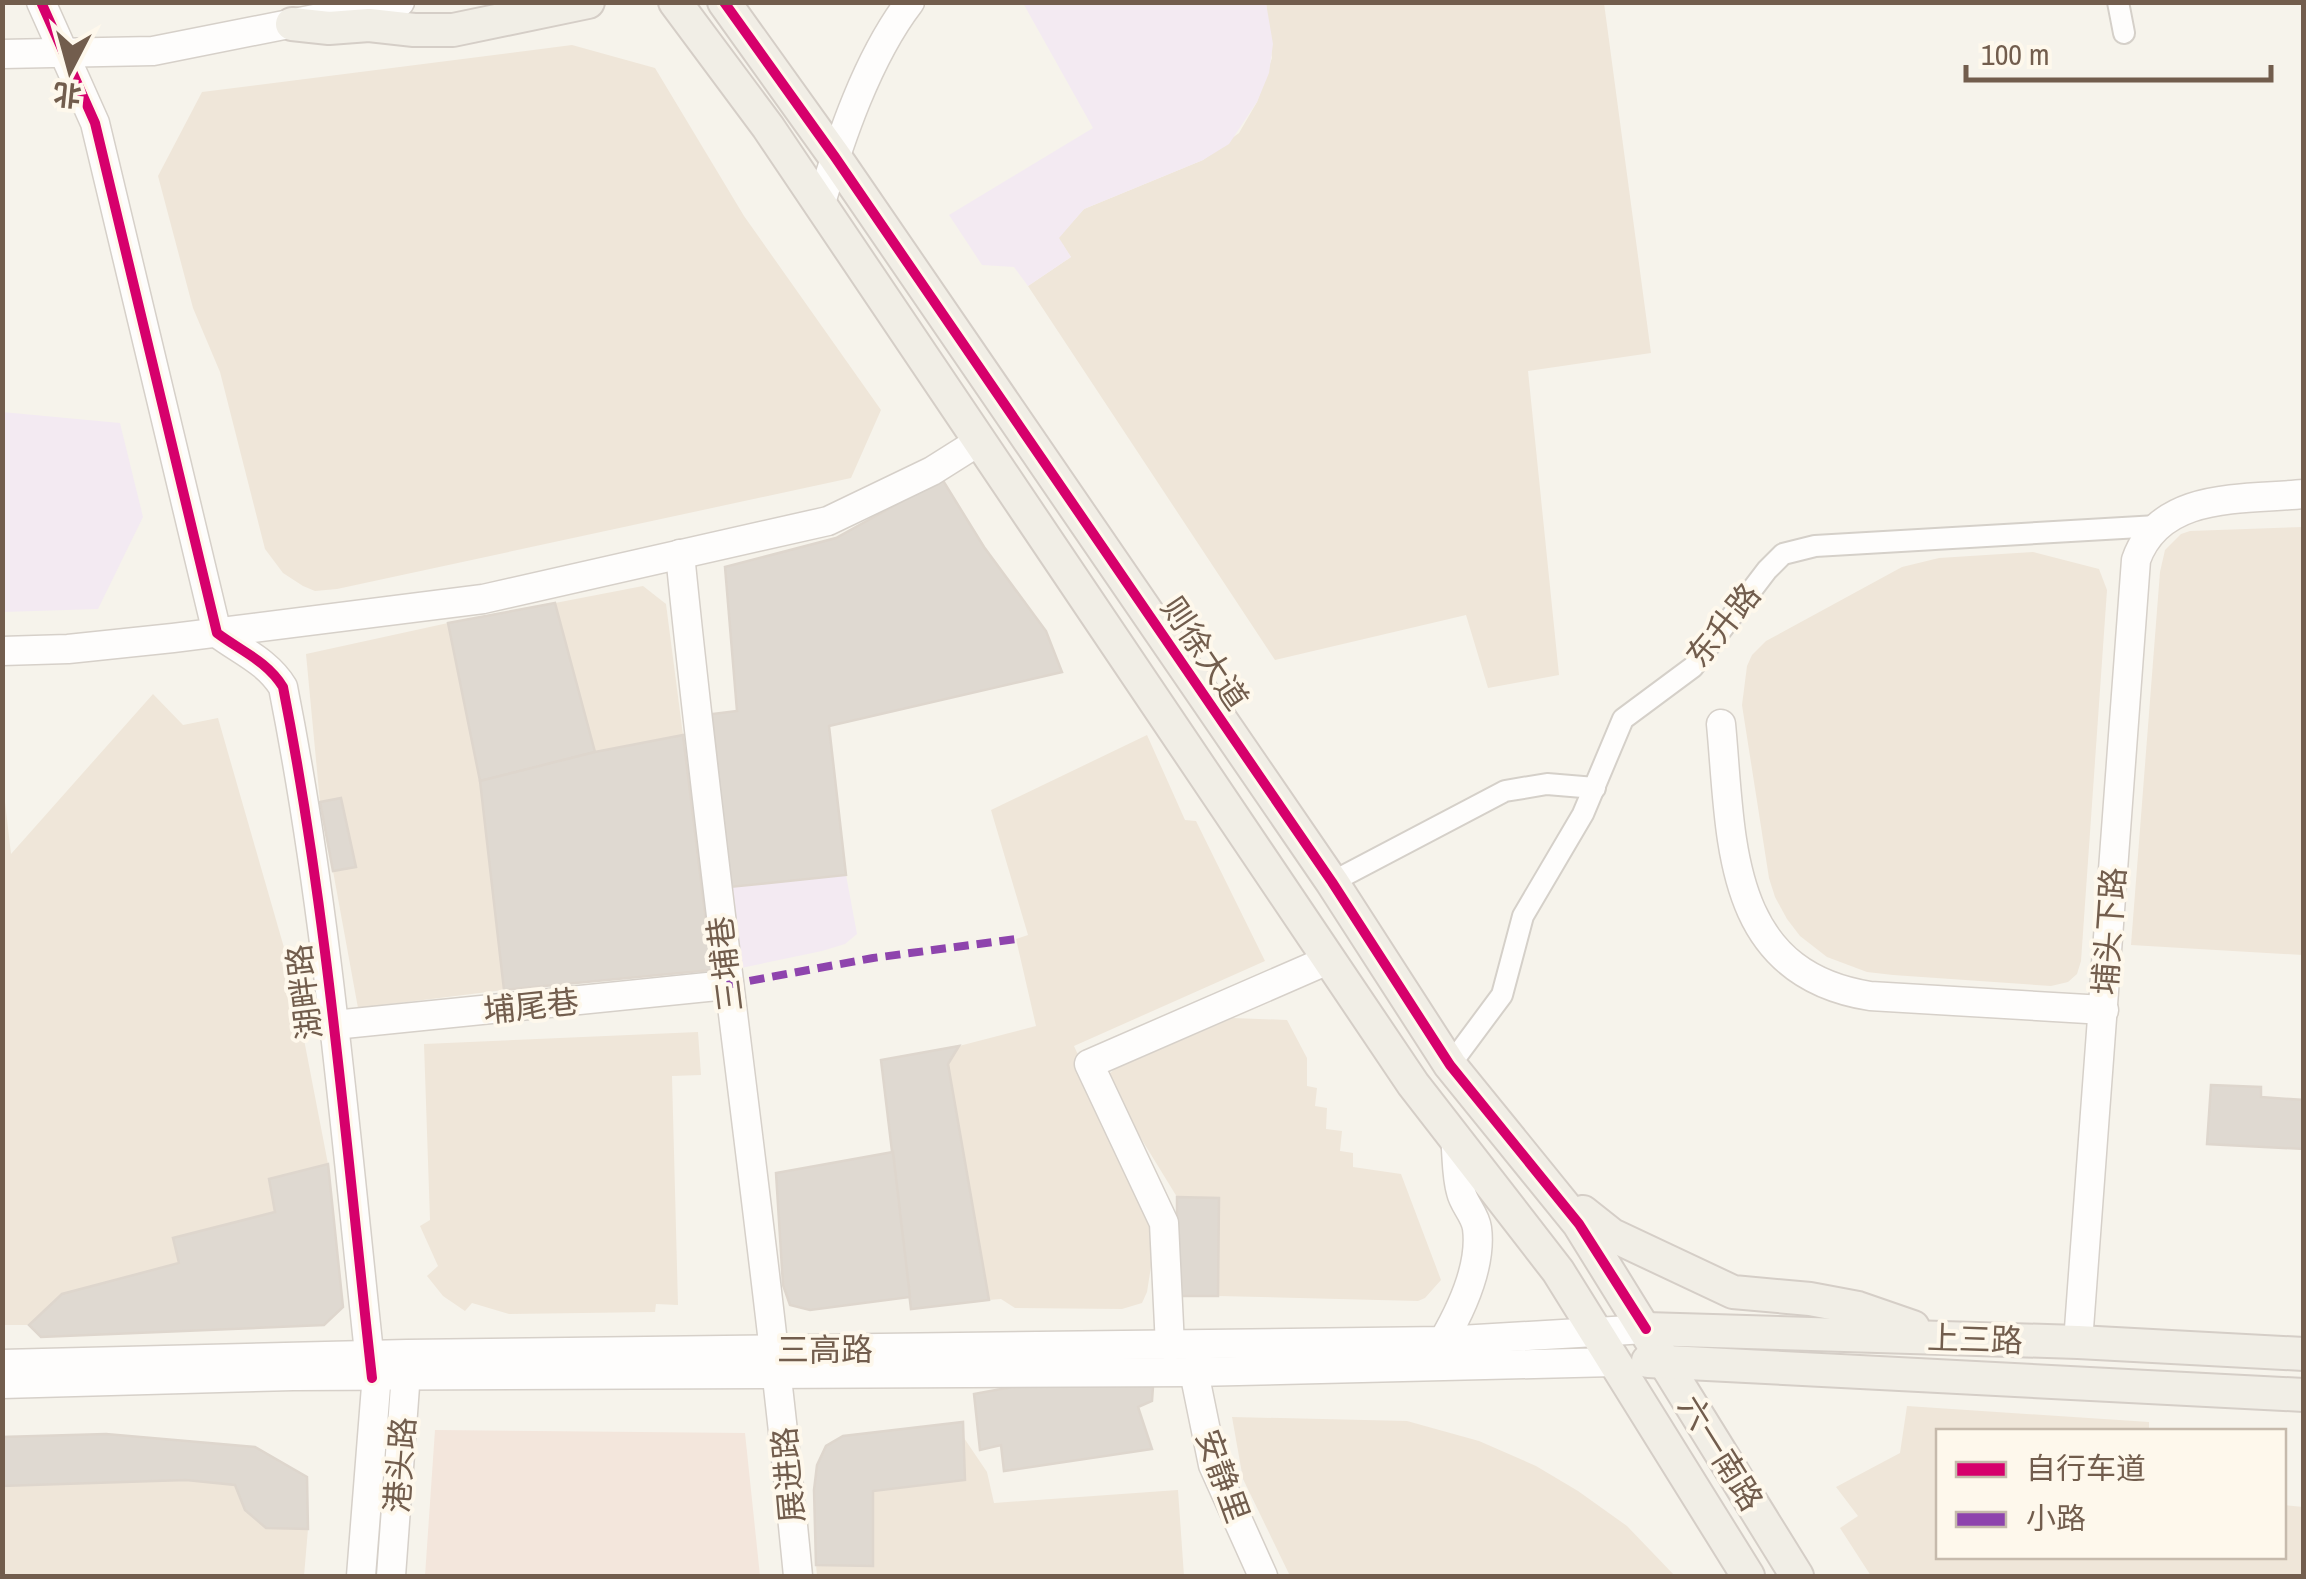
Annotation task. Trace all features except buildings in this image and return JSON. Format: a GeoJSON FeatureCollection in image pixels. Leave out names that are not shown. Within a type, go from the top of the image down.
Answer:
{"type":"FeatureCollection","features":[{"type":"Feature","properties":{"kind":"main road"},"geometry":{"type":"LineString","coordinates":[[292,24],[335,2]]}},
{"type":"Feature","properties":{"kind":"main road"},"geometry":{"type":"LineString","coordinates":[[292,24],[454,30],[588,2]]}},
{"type":"Feature","properties":{"kind":"main road"},"geometry":{"type":"LineString","coordinates":[[675,2],[768,127],[1412,1084],[1558,1271],[1748,1576]]}},
{"type":"Feature","properties":{"kind":"main road","name":"则徐大道"},"geometry":{"type":"LineString","coordinates":[[724,2],[835,157],[1332,882],[1450,1065],[1578,1224],[1646,1329]]}},
{"type":"Feature","properties":{"kind":"main road"},"geometry":{"type":"LineString","coordinates":[[1500,1126],[1599,1228],[1710,1283],[1733,1292],[1858,1308],[1950,1340]]}},
{"type":"Feature","properties":{"kind":"main road","name":"上三路"},"geometry":{"type":"LineString","coordinates":[[1646,1329],[2078,1342],[2304,1354]]}},
{"type":"Feature","properties":{"kind":"main road","name":"六一南路"},"geometry":{"type":"LineString","coordinates":[[1646,1329],[1797,1576]]}},
{"type":"Feature","properties":{"kind":"main road","name":"上三路"},"geometry":{"type":"LineString","coordinates":[[1614,1362],[1663,1361],[2304,1395]]}},
{"type":"Feature","properties":{"kind":"street"},"geometry":{"type":"LineString","coordinates":[[42,2],[95,123],[217,633]]}},
{"type":"Feature","properties":{"kind":"street"},"geometry":{"type":"LineString","coordinates":[[2,54],[154,51],[400,2]]}},
{"type":"Feature","properties":{"kind":"street"},"geometry":{"type":"LineString","coordinates":[[820,206],[835,157],[879,56],[910,2]]}},
{"type":"Feature","properties":{"kind":"street"},"geometry":{"type":"LineString","coordinates":[[2118,2],[2124,33]]}},
{"type":"Feature","properties":{"kind":"street"},"geometry":{"type":"LineString","coordinates":[[2,651],[68,649],[217,633],[482,598],[793,531],[843,515],[978,442]]}},
{"type":"Feature","properties":{"kind":"street"},"geometry":{"type":"LineString","coordinates":[[2157,526],[2195,505],[2304,494]]}},
{"type":"Feature","properties":{"kind":"street","name":"东升路"},"geometry":{"type":"LineString","coordinates":[[1450,1065],[1502,994],[1523,916],[1583,814],[1623,719],[1693,667],[1766,570],[1783,554],[1815,546],[2157,526]]}},
{"type":"Feature","properties":{"kind":"street","name":"埔头下路"},"geometry":{"type":"LineString","coordinates":[[2078,1342],[2136,560],[2157,526]]}},
{"type":"Feature","properties":{"kind":"street","name":"三埔巷"},"geometry":{"type":"LineString","coordinates":[[680,554],[727,984],[775,1361]]}},
{"type":"Feature","properties":{"kind":"street","name":"湖畔路"},"geometry":{"type":"LineString","coordinates":[[217,633],[261,661],[283,688],[306,802],[374,1366]]}},
{"type":"Feature","properties":{"kind":"street"},"geometry":{"type":"LineString","coordinates":[[1721,724],[1738,880],[1765,935],[1801,971],[1835,988],[1870,996],[2104,1010]]}},
{"type":"Feature","properties":{"kind":"street"},"geometry":{"type":"LineString","coordinates":[[1332,882],[1505,791],[1547,784],[1595,788]]}},
{"type":"Feature","properties":{"kind":"street"},"geometry":{"type":"LineString","coordinates":[[1170,1346],[1164,1223],[1090,1064],[1328,960]]}},
{"type":"Feature","properties":{"kind":"street","name":"埔尾巷"},"geometry":{"type":"LineString","coordinates":[[334,1025],[727,984]]}},
{"type":"Feature","properties":{"kind":"street"},"geometry":{"type":"LineString","coordinates":[[1443,1341],[1462,1301],[1477,1248],[1477,1227],[1461,1194],[1455,1136]]}},
{"type":"Feature","properties":{"kind":"street","name":"三高路"},"geometry":{"type":"LineString","coordinates":[[2,1364],[407,1366],[775,1361],[1170,1346],[1443,1341],[1646,1329]]}},
{"type":"Feature","properties":{"kind":"street","name":"三高路"},"geometry":{"type":"LineString","coordinates":[[775,1361],[1194,1372],[1614,1362]]}},
{"type":"Feature","properties":{"kind":"street","name":"展进路"},"geometry":{"type":"LineString","coordinates":[[775,1361],[798,1576]]}},
{"type":"Feature","properties":{"kind":"street","name":"三高路"},"geometry":{"type":"LineString","coordinates":[[2,1384],[293,1376],[374,1366]]}},
{"type":"Feature","properties":{"kind":"street","name":"港头路"},"geometry":{"type":"LineString","coordinates":[[361,1576],[374,1366]]}},
{"type":"Feature","properties":{"kind":"street","name":"港头路"},"geometry":{"type":"LineString","coordinates":[[391,1576],[407,1366]]}},
{"type":"Feature","properties":{"kind":"street","name":"安静里"},"geometry":{"type":"LineString","coordinates":[[1194,1372],[1213,1465],[1263,1576]]}},
{"type":"Feature","properties":{"kind":"shaded area"},"geometry":{"type":"Polygon","coordinates":[[[1023,3],[1266,3],[1273,44],[1269,73],[1257,102],[1229,144],[1203,160],[1084,209],[1059,238],[1071,257],[1028,286],[1014,267],[982,265],[949,215],[1093,128],[1023,3]]]}},
{"type":"Feature","properties":{"kind":"shaded area"},"geometry":{"type":"Polygon","coordinates":[[[1266,3],[1604,3],[1651,353],[1528,371],[1559,675],[1488,688],[1466,615],[1275,660],[1028,286],[1071,257],[1058,238],[1084,209],[1203,160],[1239,133],[1257,102],[1272,58],[1266,3]]]}},
{"type":"Feature","properties":{"kind":"shaded area"},"geometry":{"type":"Polygon","coordinates":[[[572,45],[655,68],[744,216],[881,410],[851,478],[337,589],[315,591],[303,586],[283,573],[265,549],[220,372],[193,308],[158,176],[202,92],[572,45]]]}},
{"type":"Feature","properties":{"kind":"shaded area"},"geometry":{"type":"Polygon","coordinates":[[[2,412],[120,423],[143,517],[98,609],[3,612],[2,412]]]}},
{"type":"Feature","properties":{"kind":"shaded area"},"geometry":{"type":"Polygon","coordinates":[[[2303,527],[2303,955],[2131,945],[2160,572],[2165,550],[2181,534],[2190,531],[2303,527]]]}},
{"type":"Feature","properties":{"kind":"shaded area"},"geometry":{"type":"Polygon","coordinates":[[[2033,552],[2099,569],[2107,590],[2077,974],[2068,982],[2051,986],[1867,972],[1827,957],[1800,936],[1787,919],[1769,878],[1742,705],[1752,655],[1766,641],[1902,567],[1939,558],[2033,552]]]}},
{"type":"Feature","properties":{"kind":"shaded area"},"geometry":{"type":"Polygon","coordinates":[[[643,586],[666,604],[683,735],[595,752],[555,603],[643,586]]]}},
{"type":"Feature","properties":{"kind":"shaded area"},"geometry":{"type":"Polygon","coordinates":[[[448,623],[480,781],[504,990],[358,1008],[333,871],[355,867],[341,799],[320,802],[306,654],[448,623]]]}},
{"type":"Feature","properties":{"kind":"shaded area"},"geometry":{"type":"Polygon","coordinates":[[[153,694],[183,725],[218,718],[291,972],[328,1164],[270,1179],[275,1212],[174,1238],[179,1263],[62,1294],[29,1325],[3,1325],[2,776],[11,854],[153,694]]]}},
{"type":"Feature","properties":{"kind":"shaded area"},"geometry":{"type":"Polygon","coordinates":[[[1147,735],[1185,820],[1196,821],[1265,961],[1074,1046],[1157,1228],[1147,1292],[1142,1303],[1122,1309],[1015,1308],[1001,1299],[989,1300],[948,1064],[959,1046],[1036,1026],[1016,939],[1028,935],[991,810],[1147,735]]]}},
{"type":"Feature","properties":{"kind":"shaded area"},"geometry":{"type":"Polygon","coordinates":[[[846,875],[857,934],[845,944],[822,951],[736,969],[730,887],[846,875]]]}},
{"type":"Feature","properties":{"kind":"shaded area"},"geometry":{"type":"Polygon","coordinates":[[[1233,1018],[1287,1020],[1307,1058],[1307,1086],[1317,1088],[1315,1106],[1327,1108],[1326,1129],[1342,1131],[1340,1151],[1353,1153],[1353,1167],[1401,1174],[1441,1280],[1425,1298],[1418,1301],[1218,1296],[1219,1198],[1177,1197],[1104,1078],[1115,1069],[1233,1018]]]}},
{"type":"Feature","properties":{"kind":"shaded area"},"geometry":{"type":"Polygon","coordinates":[[[698,1032],[701,1075],[672,1076],[678,1305],[656,1304],[655,1312],[509,1314],[472,1303],[465,1311],[443,1296],[427,1276],[438,1266],[420,1226],[430,1220],[424,1044],[698,1032]]]}},
{"type":"Feature","properties":{"kind":"shaded area"},"geometry":{"type":"Polygon","coordinates":[[[1907,1406],[2149,1422],[2149,1429],[1936,1429],[1936,1559],[2286,1559],[2286,1505],[2303,1507],[2303,1576],[1871,1576],[1840,1528],[1858,1516],[1836,1487],[1900,1453],[1907,1406]]]}},
{"type":"Feature","properties":{"kind":"shaded area"},"geometry":{"type":"Polygon","coordinates":[[[1232,1417],[1407,1421],[1479,1441],[1536,1466],[1578,1491],[1627,1526],[1675,1576],[1290,1576],[1243,1479],[1232,1417]]]}},
{"type":"Feature","properties":{"kind":"shaded area"},"geometry":{"type":"Polygon","coordinates":[[[435,1430],[745,1433],[760,1576],[425,1576],[435,1430]]]}},
{"type":"Feature","properties":{"kind":"shaded area"},"geometry":{"type":"Polygon","coordinates":[[[964,1438],[987,1472],[994,1503],[1178,1490],[1184,1576],[817,1576],[816,1565],[873,1566],[873,1491],[965,1480],[964,1438]]]}},
{"type":"Feature","properties":{"kind":"shaded area"},"geometry":{"type":"Polygon","coordinates":[[[186,1480],[235,1485],[245,1506],[266,1528],[308,1529],[304,1576],[3,1576],[2,1486],[186,1480]]]}},
{"type":"Feature","properties":{"kind":"marked path"},"geometry":{"type":"LineString","coordinates":[[727,985],[873,958],[1016,939]]}},
{"type":"Feature","properties":{"kind":"cycle path"},"geometry":{"type":"LineString","coordinates":[[41,2],[95,123],[217,633],[261,663],[283,687],[324,945],[372,1378]]}},
{"type":"Feature","properties":{"kind":"cycle path"},"geometry":{"type":"LineString","coordinates":[[724,2],[835,157],[1332,882],[1450,1065],[1579,1224],[1646,1329]]}}]}
